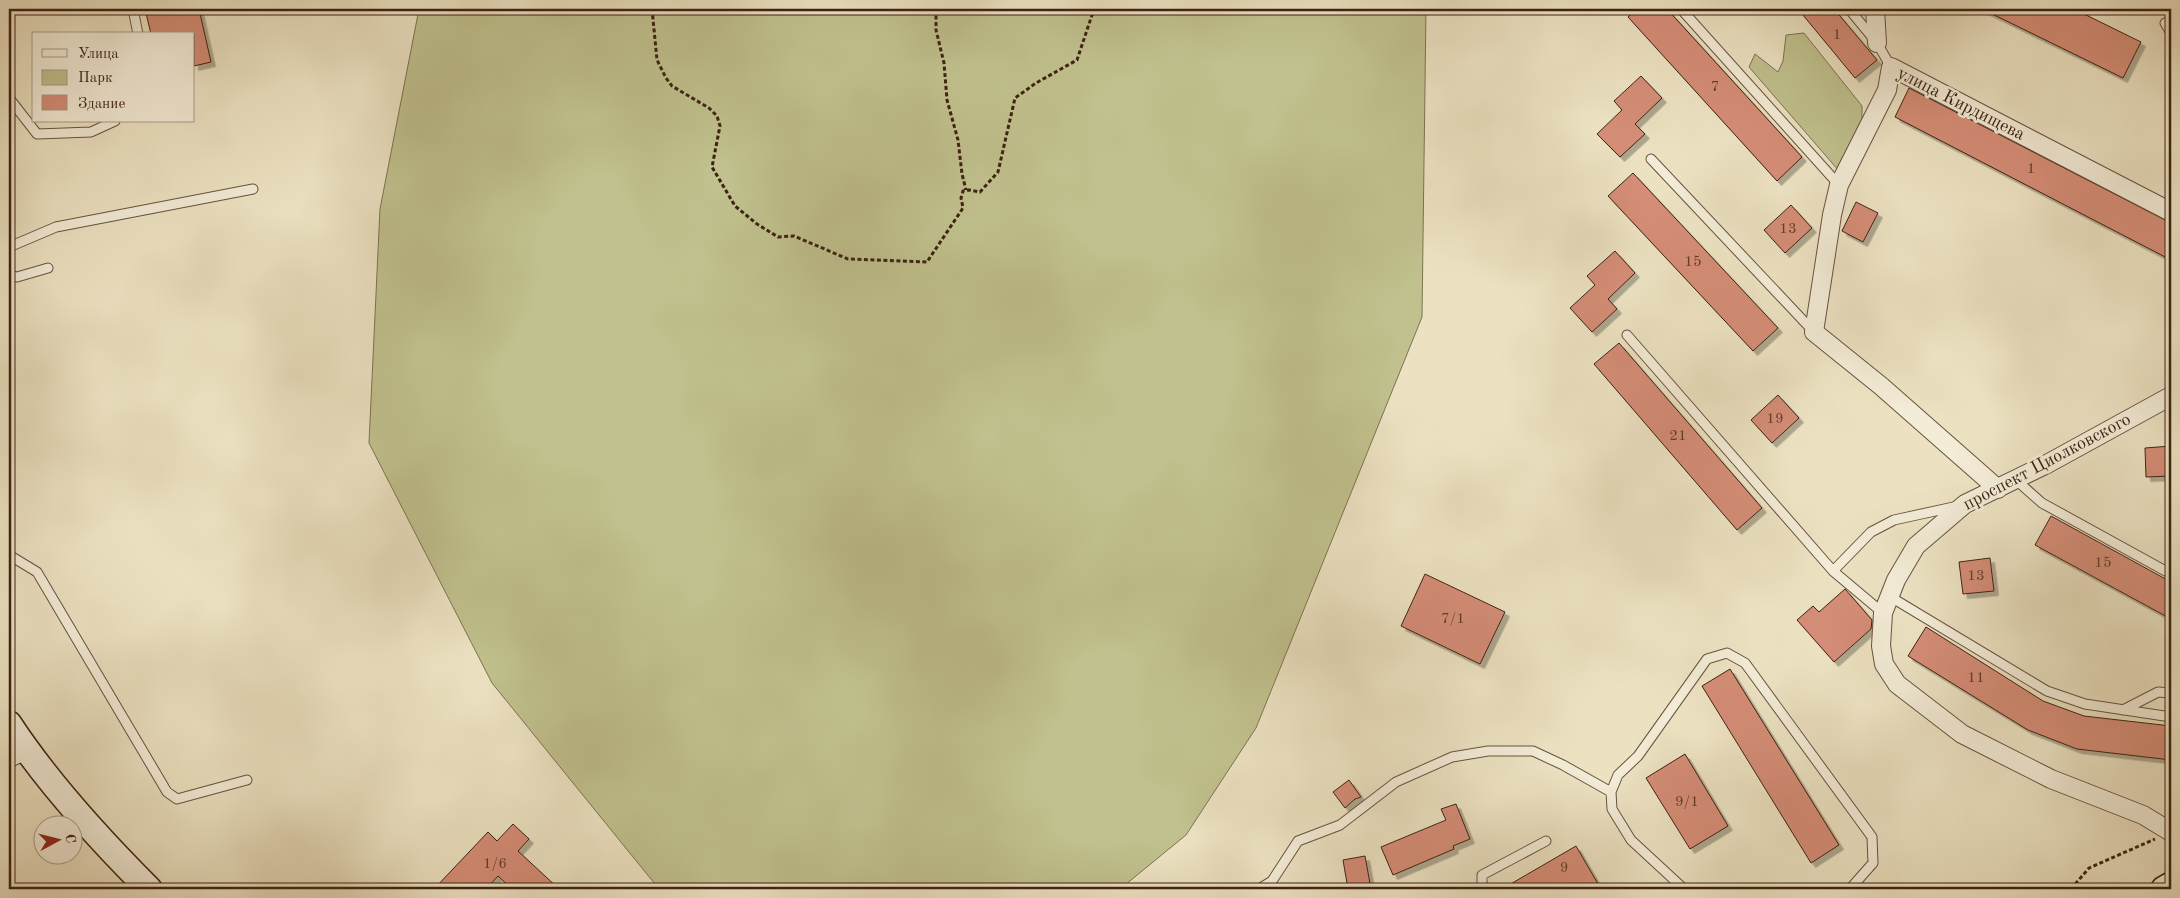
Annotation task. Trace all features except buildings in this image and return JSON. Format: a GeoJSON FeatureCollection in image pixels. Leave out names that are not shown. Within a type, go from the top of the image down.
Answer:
{"type":"FeatureCollection","features":[{"type":"Feature","properties":{"kind":"main road"},"geometry":{"type":"LineString","coordinates":[[9,724],[19,759],[149,889]]}},
{"type":"Feature","properties":{"kind":"main road"},"geometry":{"type":"LineString","coordinates":[[2164,889],[2171,886]]}},
{"type":"Feature","properties":{"kind":"street"},"geometry":{"type":"LineString","coordinates":[[1875,9],[1877,43]]}},
{"type":"Feature","properties":{"kind":"street","name":"улица Кирдищева"},"geometry":{"type":"LineString","coordinates":[[1814,332],[1832,215],[1839,185],[1887,90],[1891,67],[2171,212]]}},
{"type":"Feature","properties":{"kind":"street"},"geometry":{"type":"LineString","coordinates":[[1814,332],[1881,386],[1998,489]]}},
{"type":"Feature","properties":{"kind":"street","name":"проспект Циолковского"},"geometry":{"type":"LineString","coordinates":[[2171,396],[2016,480],[1966,504],[1916,546],[1896,580],[1883,613],[1881,646],[1884,664],[1897,684],[1962,734],[2051,779],[2143,815],[2171,832]]}},
{"type":"Feature","properties":{"kind":"lane"},"geometry":{"type":"LineString","coordinates":[[132,9],[138,32]]}},
{"type":"Feature","properties":{"kind":"lane"},"geometry":{"type":"LineString","coordinates":[[1681,9],[1839,185]]}},
{"type":"Feature","properties":{"kind":"lane"},"geometry":{"type":"LineString","coordinates":[[1848,9],[1877,43],[1891,67]]}},
{"type":"Feature","properties":{"kind":"lane"},"geometry":{"type":"LineString","coordinates":[[2165,23],[2171,33]]}},
{"type":"Feature","properties":{"kind":"lane"},"geometry":{"type":"LineString","coordinates":[[9,98],[37,134],[91,132],[114,122]]}},
{"type":"Feature","properties":{"kind":"lane"},"geometry":{"type":"LineString","coordinates":[[1651,159],[1814,332]]}},
{"type":"Feature","properties":{"kind":"lane"},"geometry":{"type":"LineString","coordinates":[[9,247],[56,227],[253,189]]}},
{"type":"Feature","properties":{"kind":"lane"},"geometry":{"type":"LineString","coordinates":[[9,275],[17,276],[48,268]]}},
{"type":"Feature","properties":{"kind":"lane"},"geometry":{"type":"LineString","coordinates":[[1627,335],[1833,571],[1883,613]]}},
{"type":"Feature","properties":{"kind":"lane"},"geometry":{"type":"LineString","coordinates":[[2016,480],[2042,503],[2171,574]]}},
{"type":"Feature","properties":{"kind":"lane"},"geometry":{"type":"LineString","coordinates":[[1833,571],[1871,532],[1894,520],[1966,504]]}},
{"type":"Feature","properties":{"kind":"lane"},"geometry":{"type":"LineString","coordinates":[[9,555],[37,572],[167,792],[178,799],[247,780]]}},
{"type":"Feature","properties":{"kind":"lane"},"geometry":{"type":"LineString","coordinates":[[1889,596],[2047,691],[2085,704],[2171,717]]}},
{"type":"Feature","properties":{"kind":"lane"},"geometry":{"type":"LineString","coordinates":[[1684,889],[1631,840],[1612,809],[1610,792],[1618,775],[1638,756],[1707,659],[1727,653],[1745,663],[1872,837],[1873,864],[1850,889]]}},
{"type":"Feature","properties":{"kind":"lane"},"geometry":{"type":"LineString","coordinates":[[2123,710],[2158,692],[2171,693]]}},
{"type":"Feature","properties":{"kind":"lane"},"geometry":{"type":"LineString","coordinates":[[1259,889],[1272,881],[1298,841],[1340,825],[1396,782],[1452,757],[1488,751],[1533,751],[1563,765],[1610,792]]}},
{"type":"Feature","properties":{"kind":"lane"},"geometry":{"type":"LineString","coordinates":[[1482,889],[1482,874],[1546,841]]}},
{"type":"Feature","properties":{"kind":"path"},"geometry":{"type":"LineString","coordinates":[[652,9],[658,60],[666,78],[672,86],[709,108],[717,116],[720,126],[712,167],[722,187],[734,206],[778,237],[794,236],[848,259],[927,262],[964,208],[961,198],[963,191],[966,190]]}},
{"type":"Feature","properties":{"kind":"path"},"geometry":{"type":"LineString","coordinates":[[936,9],[936,30],[944,63],[947,100],[958,140],[966,190]]}},
{"type":"Feature","properties":{"kind":"path"},"geometry":{"type":"LineString","coordinates":[[966,190],[980,192],[998,172],[1015,98],[1036,83],[1077,60],[1094,9]]}},
{"type":"Feature","properties":{"kind":"path"},"geometry":{"type":"LineString","coordinates":[[2071,889],[2089,868],[2171,832]]}},
{"type":"Feature","properties":{"kind":"green space"},"geometry":{"type":"Polygon","coordinates":[[[419,9],[1426,9],[1422,317],[1256,728],[1186,835],[1120,889],[659,889],[492,683],[369,443],[380,209],[419,9]]]}},
{"type":"Feature","properties":{"kind":"green space"},"geometry":{"type":"Polygon","coordinates":[[[1804,33],[1862,106],[1862,124],[1839,171],[1749,67],[1755,54],[1778,72],[1783,61],[1786,35],[1804,33]]]}}]}
